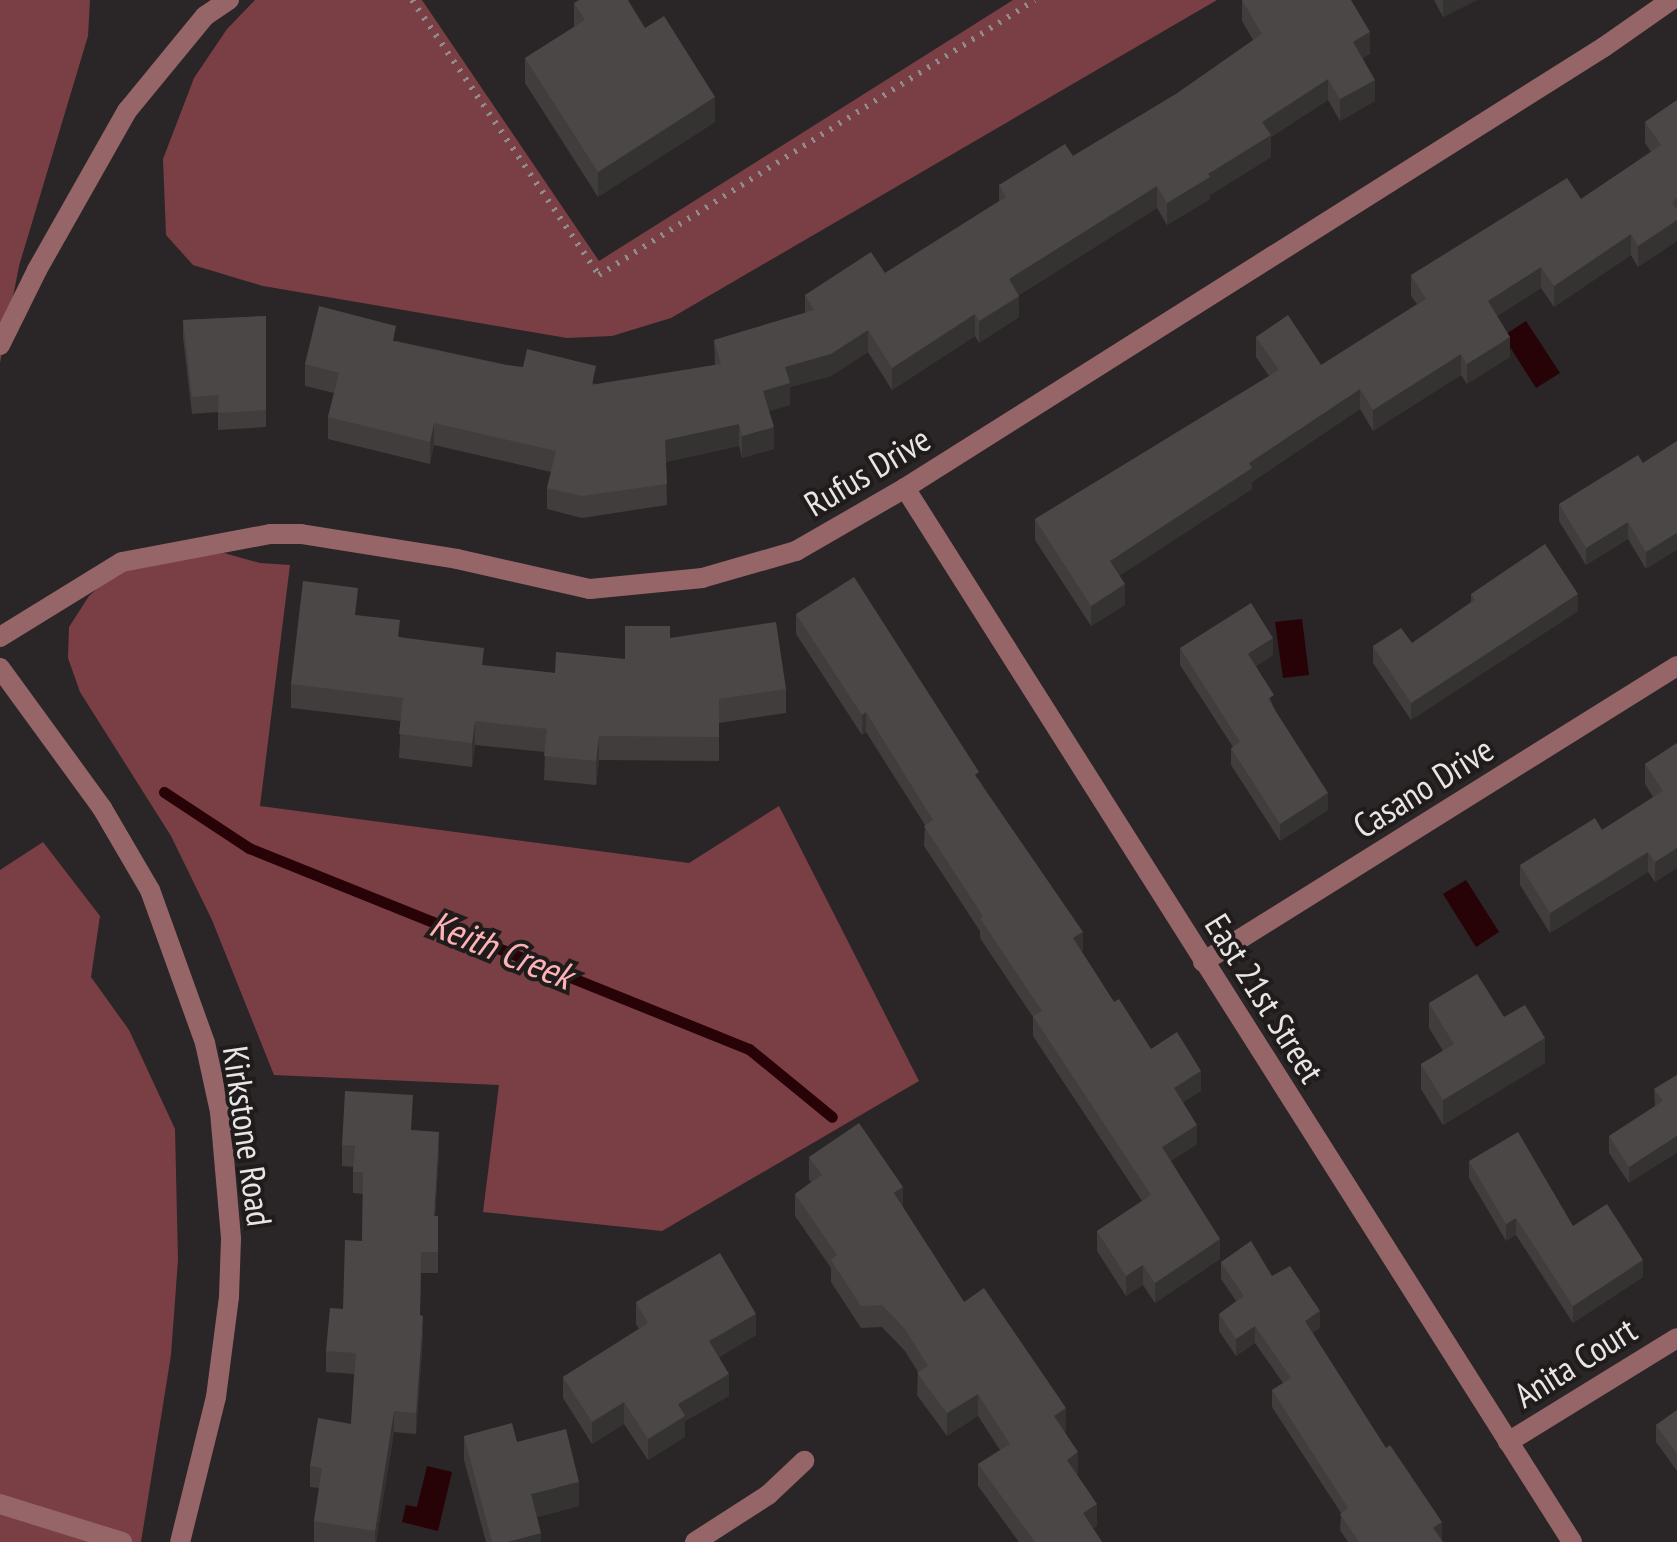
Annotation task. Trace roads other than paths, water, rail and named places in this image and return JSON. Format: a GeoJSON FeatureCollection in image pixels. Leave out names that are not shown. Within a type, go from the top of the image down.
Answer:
{"type":"FeatureCollection","features":[{"type":"Feature","properties":{"kind":"street"},"geometry":{"type":"LineString","coordinates":[[0,345],[36,270],[127,111],[205,16],[229,0]]}},
{"type":"Feature","properties":{"kind":"street","name":"Rufus Drive"},"geometry":{"type":"LineString","coordinates":[[0,638],[122,562],[270,534],[302,534],[457,560],[590,589],[702,578],[796,551],[905,488],[1604,47],[1671,0]]}},
{"type":"Feature","properties":{"kind":"street","name":"East 21st Street"},"geometry":{"type":"LineString","coordinates":[[905,488],[1572,1542]]}},
{"type":"Feature","properties":{"kind":"street","name":"Casano Drive"},"geometry":{"type":"LineString","coordinates":[[1204,962],[1677,666]]}},
{"type":"Feature","properties":{"kind":"street","name":"Kirkstone Road"},"geometry":{"type":"LineString","coordinates":[[0,668],[102,808],[150,890],[205,1043],[216,1095],[229,1200],[229,1297],[216,1397],[180,1542]]}},
{"type":"Feature","properties":{"kind":"street","name":"Anita Court"},"geometry":{"type":"LineString","coordinates":[[1508,1442],[1677,1338]]}},
{"type":"Feature","properties":{"kind":"street"},"geometry":{"type":"LineString","coordinates":[[695,1542],[768,1496],[804,1461]]}},
{"type":"Feature","properties":{"kind":"street"},"geometry":{"type":"LineString","coordinates":[[0,1504],[122,1542]]}},
{"type":"Feature","properties":{"kind":"waterway","name":"Keith Creek"},"geometry":{"type":"LineString","coordinates":[[164,792],[249,848],[749,1049],[832,1117]]}}]}
